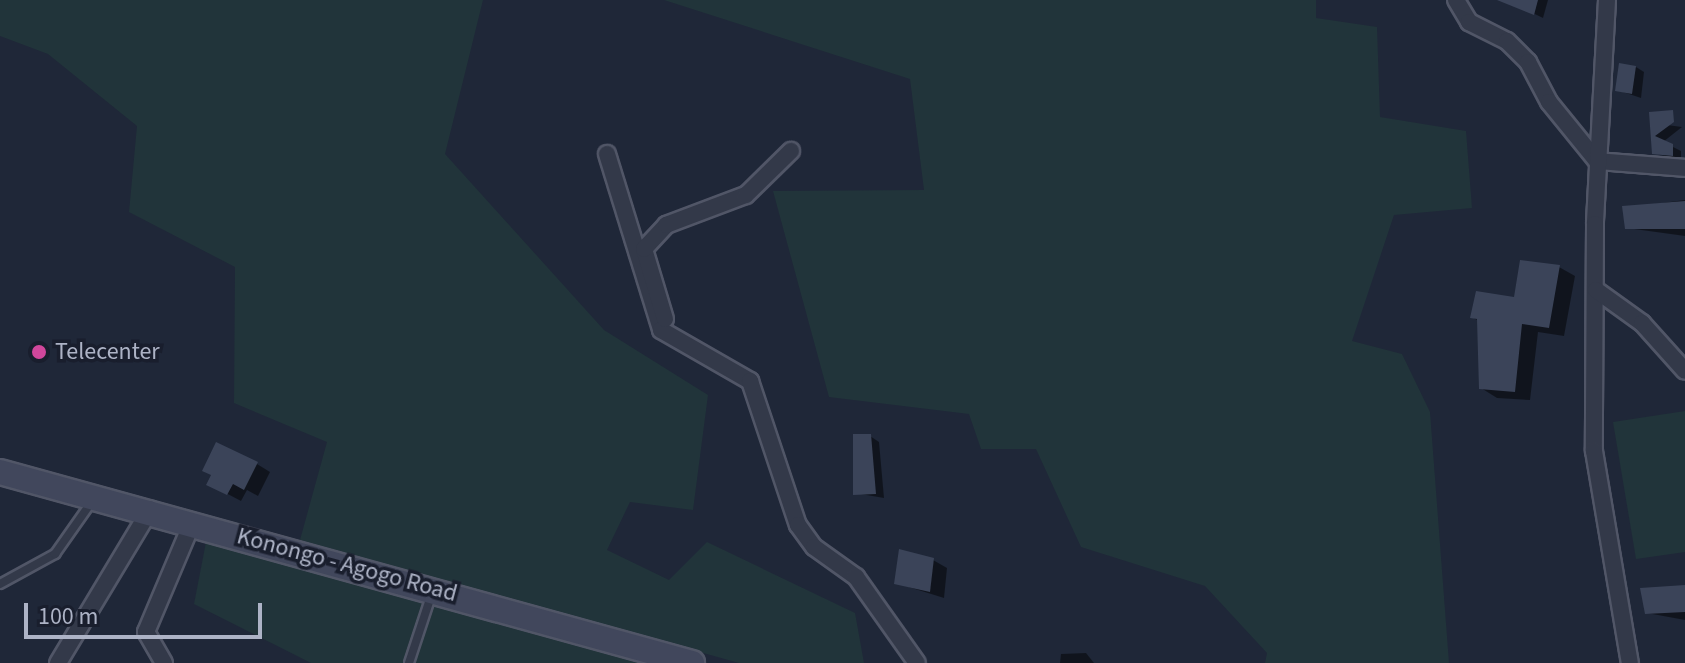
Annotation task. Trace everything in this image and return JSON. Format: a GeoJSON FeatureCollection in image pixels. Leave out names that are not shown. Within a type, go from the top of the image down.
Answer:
{"type":"FeatureCollection","features":[{"type":"Feature","properties":{"kind":"main road","name":"Konongo - Agogo Road"},"geometry":{"type":"LineString","coordinates":[[0,472],[150,510],[692,663]]}},
{"type":"Feature","properties":{"kind":"street"},"geometry":{"type":"LineString","coordinates":[[1456,0],[1469,22],[1507,41],[1528,62],[1549,102],[1597,161],[1685,168]]}},
{"type":"Feature","properties":{"kind":"street"},"geometry":{"type":"LineString","coordinates":[[1607,0],[1597,161],[1594,451],[1630,663]]}},
{"type":"Feature","properties":{"kind":"street"},"geometry":{"type":"LineString","coordinates":[[666,324],[644,249],[666,225],[746,195],[791,151]]}},
{"type":"Feature","properties":{"kind":"street"},"geometry":{"type":"LineString","coordinates":[[607,154],[661,330],[750,381],[798,525],[814,547],[856,577],[917,663]]}},
{"type":"Feature","properties":{"kind":"street"},"geometry":{"type":"LineString","coordinates":[[1596,290],[1642,323],[1685,371]]}},
{"type":"Feature","properties":{"kind":"street"},"geometry":{"type":"LineString","coordinates":[[58,663],[150,510]]}},
{"type":"Feature","properties":{"kind":"street"},"geometry":{"type":"LineString","coordinates":[[164,663],[146,632],[192,523]]}},
{"type":"Feature","properties":{"kind":"lane"},"geometry":{"type":"LineString","coordinates":[[0,584],[55,554],[96,496]]}},
{"type":"Feature","properties":{"kind":"lane"},"geometry":{"type":"LineString","coordinates":[[409,663],[422,609],[436,589]]}},
{"type":"Feature","properties":{"kind":"shaded area"},"geometry":{"type":"Polygon","coordinates":[[[0,0],[483,0],[445,154],[604,330],[708,395],[693,510],[630,502],[607,550],[669,580],[707,542],[855,613],[864,663],[739,663],[300,540],[327,442],[234,403],[235,267],[129,212],[137,126],[48,54],[0,36],[0,0]]]}},
{"type":"Feature","properties":{"kind":"shaded area"},"geometry":{"type":"Polygon","coordinates":[[[664,0],[1316,0],[1316,18],[1377,27],[1380,117],[1466,131],[1472,208],[1394,215],[1352,341],[1402,354],[1430,412],[1449,663],[1265,663],[1267,653],[1205,586],[1081,547],[1036,449],[981,449],[969,414],[829,397],[773,191],[924,190],[910,79],[664,0]]]}},
{"type":"Feature","properties":{"kind":"shaded area"},"geometry":{"type":"Polygon","coordinates":[[[1685,411],[1685,552],[1636,559],[1613,422],[1685,411]]]}},
{"type":"Feature","properties":{"kind":"shaded area"},"geometry":{"type":"Polygon","coordinates":[[[206,542],[641,663],[311,663],[194,604],[206,542]]]}},
{"type":"Feature","properties":{"kind":"building"},"geometry":{"type":"Polygon","coordinates":[[[1497,0],[1538,0],[1534,15],[1497,0]]]}},
{"type":"Feature","properties":{"kind":"building"},"geometry":{"type":"Polygon","coordinates":[[[1619,63],[1636,66],[1632,94],[1615,91],[1619,63]]]}},
{"type":"Feature","properties":{"kind":"building"},"geometry":{"type":"Polygon","coordinates":[[[1673,110],[1674,122],[1655,136],[1673,144],[1673,156],[1652,154],[1649,112],[1673,110]]]}},
{"type":"Feature","properties":{"kind":"building"},"geometry":{"type":"Polygon","coordinates":[[[1685,201],[1685,229],[1625,229],[1622,206],[1685,201]]]}},
{"type":"Feature","properties":{"kind":"building"},"geometry":{"type":"Polygon","coordinates":[[[1520,260],[1560,265],[1549,328],[1522,324],[1515,392],[1479,389],[1477,319],[1470,318],[1476,291],[1514,297],[1520,260]]]}},
{"type":"Feature","properties":{"kind":"building"},"geometry":{"type":"Polygon","coordinates":[[[853,434],[871,434],[876,494],[853,495],[853,434]]]}},
{"type":"Feature","properties":{"kind":"building"},"geometry":{"type":"Polygon","coordinates":[[[216,442],[258,462],[244,490],[233,484],[227,495],[206,485],[211,475],[202,471],[216,442]]]}},
{"type":"Feature","properties":{"kind":"building"},"geometry":{"type":"Polygon","coordinates":[[[899,549],[934,558],[930,592],[894,584],[899,549]]]}},
{"type":"Feature","properties":{"kind":"building"},"geometry":{"type":"Polygon","coordinates":[[[1685,585],[1685,612],[1645,614],[1640,588],[1685,585]]]}},
{"type":"Feature","properties":{"kind":"place","name":"Telecenter"},"geometry":{"type":"Point","coordinates":[39,352]}}]}
